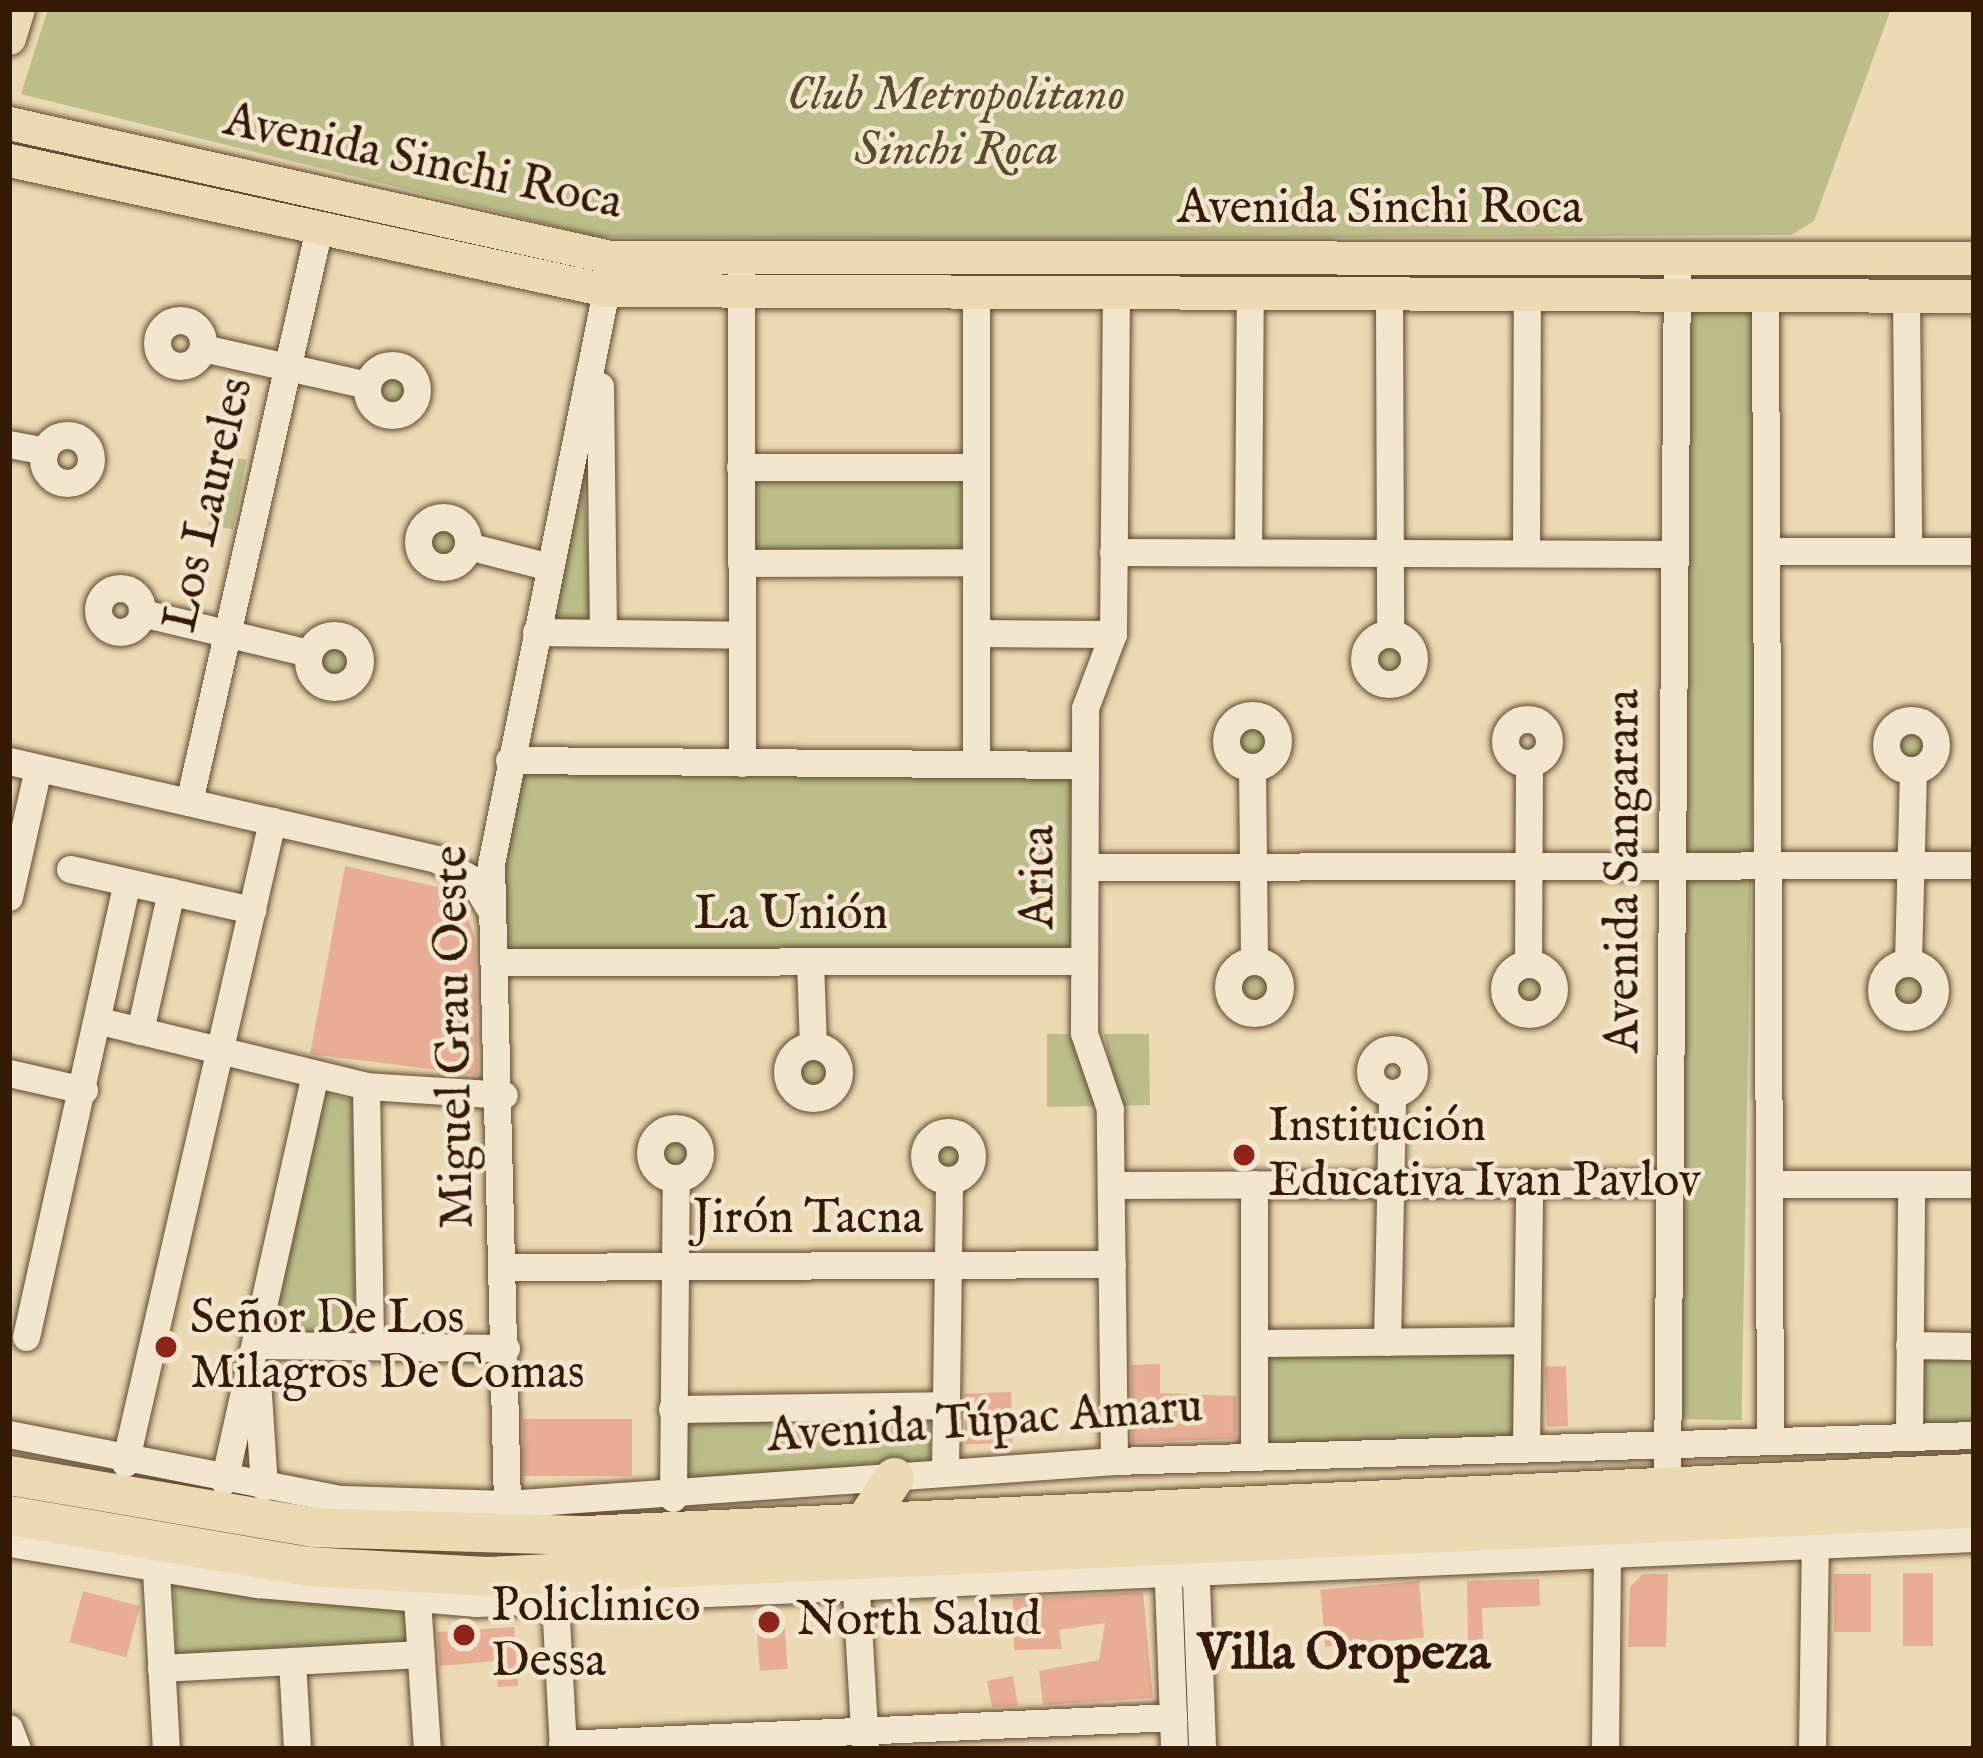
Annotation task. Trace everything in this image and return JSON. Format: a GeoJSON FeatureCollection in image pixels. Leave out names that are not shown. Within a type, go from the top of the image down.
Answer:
{"type":"FeatureCollection","features":[{"type":"Feature","properties":{"kind":"highway","name":"Avenida Túpac Amaru"},"geometry":{"type":"LineString","coordinates":[[1180,1537],[1667,1484],[1974,1473]]}},
{"type":"Feature","properties":{"kind":"highway","name":"Avenida Túpac Amaru"},"geometry":{"type":"LineString","coordinates":[[9,1475],[181,1511],[435,1534],[857,1547]]}},
{"type":"Feature","properties":{"kind":"highway"},"geometry":{"type":"LineString","coordinates":[[857,1547],[894,1477]]}},
{"type":"Feature","properties":{"kind":"highway","name":"Avenida Túpac Amaru"},"geometry":{"type":"LineString","coordinates":[[9,1515],[175,1549],[433,1574],[857,1547],[1815,1527],[1974,1508]]}},
{"type":"Feature","properties":{"kind":"main road"},"geometry":{"type":"LineString","coordinates":[[9,38],[19,9]]}},
{"type":"Feature","properties":{"kind":"main road","name":"Avenida Sinchi Roca"},"geometry":{"type":"LineString","coordinates":[[9,123],[610,257],[1974,258]]}},
{"type":"Feature","properties":{"kind":"main road","name":"Avenida Sinchi Roca"},"geometry":{"type":"LineString","coordinates":[[10,164],[606,290],[1974,296]]}},
{"type":"Feature","properties":{"kind":"main road"},"geometry":{"type":"LineString","coordinates":[[1831,258],[1833,295]]}},
{"type":"Feature","properties":{"kind":"street","name":"Los Laureles"},"geometry":{"type":"LineString","coordinates":[[189,802],[319,228]]}},
{"type":"Feature","properties":{"kind":"street"},"geometry":{"type":"LineString","coordinates":[[741,257],[742,763]]}},
{"type":"Feature","properties":{"kind":"street","name":"Avenida Sangarara"},"geometry":{"type":"LineString","coordinates":[[1667,1484],[1672,866],[1669,554],[1677,258]]}},
{"type":"Feature","properties":{"kind":"street","name":"Miguel Grau Oeste"},"geometry":{"type":"LineString","coordinates":[[507,1504],[504,1095],[491,911],[500,804],[606,290]]}},
{"type":"Feature","properties":{"kind":"street"},"geometry":{"type":"LineString","coordinates":[[976,294],[976,764]]}},
{"type":"Feature","properties":{"kind":"street","name":"Arica"},"geometry":{"type":"LineString","coordinates":[[1114,1461],[1111,1109],[1084,1033],[1084,867],[1085,708],[1112,634],[1116,294]]}},
{"type":"Feature","properties":{"kind":"street"},"geometry":{"type":"LineString","coordinates":[[1248,552],[1250,294]]}},
{"type":"Feature","properties":{"kind":"street"},"geometry":{"type":"LineString","coordinates":[[1389,294],[1390,634]]}},
{"type":"Feature","properties":{"kind":"street"},"geometry":{"type":"LineString","coordinates":[[1526,553],[1527,294]]}},
{"type":"Feature","properties":{"kind":"street"},"geometry":{"type":"LineString","coordinates":[[1766,295],[1772,866],[1770,1438]]}},
{"type":"Feature","properties":{"kind":"street"},"geometry":{"type":"LineString","coordinates":[[1906,296],[1908,550]]}},
{"type":"Feature","properties":{"kind":"street"},"geometry":{"type":"LineString","coordinates":[[599,333],[603,633]]}},
{"type":"Feature","properties":{"kind":"street"},"geometry":{"type":"LineString","coordinates":[[203,347],[367,386]]}},
{"type":"Feature","properties":{"kind":"street"},"geometry":{"type":"LineString","coordinates":[[9,444],[44,451]]}},
{"type":"Feature","properties":{"kind":"street"},"geometry":{"type":"LineString","coordinates":[[740,467],[976,467]]}},
{"type":"Feature","properties":{"kind":"street"},"geometry":{"type":"LineString","coordinates":[[468,546],[550,567]]}},
{"type":"Feature","properties":{"kind":"street"},"geometry":{"type":"LineString","coordinates":[[1766,551],[1974,550]]}},
{"type":"Feature","properties":{"kind":"street"},"geometry":{"type":"LineString","coordinates":[[1113,552],[1669,554]]}},
{"type":"Feature","properties":{"kind":"street"},"geometry":{"type":"LineString","coordinates":[[741,562],[976,562]]}},
{"type":"Feature","properties":{"kind":"street"},"geometry":{"type":"LineString","coordinates":[[142,614],[310,653]]}},
{"type":"Feature","properties":{"kind":"street"},"geometry":{"type":"LineString","coordinates":[[536,632],[741,635]]}},
{"type":"Feature","properties":{"kind":"street"},"geometry":{"type":"LineString","coordinates":[[976,633],[1112,634]]}},
{"type":"Feature","properties":{"kind":"street"},"geometry":{"type":"LineString","coordinates":[[509,760],[1085,765]]}},
{"type":"Feature","properties":{"kind":"street"},"geometry":{"type":"LineString","coordinates":[[9,761],[436,859],[472,879],[491,911]]}},
{"type":"Feature","properties":{"kind":"street"},"geometry":{"type":"LineString","coordinates":[[1528,964],[1529,763]]}},
{"type":"Feature","properties":{"kind":"street"},"geometry":{"type":"LineString","coordinates":[[9,898],[13,858],[38,768]]}},
{"type":"Feature","properties":{"kind":"street"},"geometry":{"type":"LineString","coordinates":[[1252,768],[1255,961]]}},
{"type":"Feature","properties":{"kind":"street"},"geometry":{"type":"LineString","coordinates":[[1908,962],[1913,770]]}},
{"type":"Feature","properties":{"kind":"street"},"geometry":{"type":"LineString","coordinates":[[436,859],[476,847],[500,804]]}},
{"type":"Feature","properties":{"kind":"street"},"geometry":{"type":"LineString","coordinates":[[125,1462],[272,821]]}},
{"type":"Feature","properties":{"kind":"street"},"geometry":{"type":"LineString","coordinates":[[1084,867],[1974,865]]}},
{"type":"Feature","properties":{"kind":"street"},"geometry":{"type":"LineString","coordinates":[[70,869],[253,910]]}},
{"type":"Feature","properties":{"kind":"street"},"geometry":{"type":"LineString","coordinates":[[26,1337],[128,882]]}},
{"type":"Feature","properties":{"kind":"street"},"geometry":{"type":"LineString","coordinates":[[140,1031],[170,891]]}},
{"type":"Feature","properties":{"kind":"street"},"geometry":{"type":"LineString","coordinates":[[810,961],[813,1045]]}},
{"type":"Feature","properties":{"kind":"street","name":"La Unión"},"geometry":{"type":"LineString","coordinates":[[497,962],[1084,961]]}},
{"type":"Feature","properties":{"kind":"street"},"geometry":{"type":"LineString","coordinates":[[100,1021],[366,1086],[504,1095]]}},
{"type":"Feature","properties":{"kind":"street"},"geometry":{"type":"LineString","coordinates":[[9,1073],[84,1090]]}},
{"type":"Feature","properties":{"kind":"street"},"geometry":{"type":"LineString","coordinates":[[224,1481],[315,1075]]}},
{"type":"Feature","properties":{"kind":"street"},"geometry":{"type":"LineString","coordinates":[[366,1086],[370,1346]]}},
{"type":"Feature","properties":{"kind":"street"},"geometry":{"type":"LineString","coordinates":[[1388,1342],[1392,1093]]}},
{"type":"Feature","properties":{"kind":"street"},"geometry":{"type":"LineString","coordinates":[[673,1498],[671,1266],[676,1178]]}},
{"type":"Feature","properties":{"kind":"street"},"geometry":{"type":"LineString","coordinates":[[946,1472],[949,1180]]}},
{"type":"Feature","properties":{"kind":"street"},"geometry":{"type":"LineString","coordinates":[[1526,1447],[1529,1183]]}},
{"type":"Feature","properties":{"kind":"street"},"geometry":{"type":"LineString","coordinates":[[1111,1185],[1670,1183]]}},
{"type":"Feature","properties":{"kind":"street"},"geometry":{"type":"LineString","coordinates":[[1254,1184],[1254,1456]]}},
{"type":"Feature","properties":{"kind":"street"},"geometry":{"type":"LineString","coordinates":[[1771,1184],[1974,1184]]}},
{"type":"Feature","properties":{"kind":"street"},"geometry":{"type":"LineString","coordinates":[[1909,1436],[1910,1184]]}},
{"type":"Feature","properties":{"kind":"street","name":"Jirón Tacna"},"geometry":{"type":"LineString","coordinates":[[505,1267],[1112,1264]]}},
{"type":"Feature","properties":{"kind":"street"},"geometry":{"type":"LineString","coordinates":[[1254,1342],[1527,1340]]}},
{"type":"Feature","properties":{"kind":"street"},"geometry":{"type":"LineString","coordinates":[[255,1345],[506,1348]]}},
{"type":"Feature","properties":{"kind":"street"},"geometry":{"type":"LineString","coordinates":[[255,1345],[263,1487]]}},
{"type":"Feature","properties":{"kind":"street"},"geometry":{"type":"LineString","coordinates":[[1909,1345],[1974,1346]]}},
{"type":"Feature","properties":{"kind":"street"},"geometry":{"type":"LineString","coordinates":[[673,1409],[945,1405]]}},
{"type":"Feature","properties":{"kind":"street","name":"Avenida Túpac Amaru"},"geometry":{"type":"LineString","coordinates":[[9,1434],[125,1462],[263,1487],[507,1504],[673,1498],[1114,1461],[1974,1435]]}},
{"type":"Feature","properties":{"kind":"street"},"geometry":{"type":"LineString","coordinates":[[1812,1749],[1815,1527]]}},
{"type":"Feature","properties":{"kind":"street","name":"Avenida Túpac Amaru"},"geometry":{"type":"LineString","coordinates":[[9,1543],[156,1570],[417,1599],[555,1601],[857,1547],[1180,1537],[1607,1550],[1815,1527],[1974,1538]]}},
{"type":"Feature","properties":{"kind":"street"},"geometry":{"type":"LineString","coordinates":[[1174,1749],[1180,1537]]}},
{"type":"Feature","properties":{"kind":"street"},"geometry":{"type":"LineString","coordinates":[[1180,1537],[1202,1749]]}},
{"type":"Feature","properties":{"kind":"street"},"geometry":{"type":"LineString","coordinates":[[857,1547],[864,1741]]}},
{"type":"Feature","properties":{"kind":"street"},"geometry":{"type":"LineString","coordinates":[[1605,1749],[1607,1550]]}},
{"type":"Feature","properties":{"kind":"street"},"geometry":{"type":"LineString","coordinates":[[156,1570],[166,1749]]}},
{"type":"Feature","properties":{"kind":"street"},"geometry":{"type":"LineString","coordinates":[[417,1599],[427,1749]]}},
{"type":"Feature","properties":{"kind":"street"},"geometry":{"type":"LineString","coordinates":[[555,1601],[562,1746],[864,1741],[1173,1717]]}},
{"type":"Feature","properties":{"kind":"street"},"geometry":{"type":"LineString","coordinates":[[161,1668],[421,1654]]}},
{"type":"Feature","properties":{"kind":"street"},"geometry":{"type":"LineString","coordinates":[[292,1660],[297,1749]]}},
{"type":"Feature","properties":{"kind":"street"},"geometry":{"type":"LineString","coordinates":[[9,1728],[17,1749]]}},
{"type":"Feature","properties":{"kind":"green space","name":"Club Metropolitano Sinchi Roca"},"geometry":{"type":"Polygon","coordinates":[[[48,9],[1891,9],[1814,221],[1791,235],[1054,239],[599,237],[21,94],[48,9]]]}},
{"type":"Feature","properties":{"kind":"green space"},"geometry":{"type":"Polygon","coordinates":[[[1686,307],[1761,308],[1742,1420],[1667,1419],[1686,307]]]}},
{"type":"Feature","properties":{"kind":"green space"},"geometry":{"type":"Polygon","coordinates":[[[393,371],[405,377],[411,389],[405,401],[393,407],[381,401],[375,389],[381,377],[393,371]]]}},
{"type":"Feature","properties":{"kind":"green space"},"geometry":{"type":"Polygon","coordinates":[[[582,450],[592,622],[553,621],[582,450]]]}},
{"type":"Feature","properties":{"kind":"green space"},"geometry":{"type":"Polygon","coordinates":[[[222,455],[247,460],[233,529],[208,525],[222,455]]]}},
{"type":"Feature","properties":{"kind":"green space"},"geometry":{"type":"Polygon","coordinates":[[[753,482],[961,482],[961,549],[753,549],[753,482]]]}},
{"type":"Feature","properties":{"kind":"green space"},"geometry":{"type":"Polygon","coordinates":[[[443,524],[455,530],[461,542],[455,554],[443,560],[431,554],[425,542],[431,530],[443,524]]]}},
{"type":"Feature","properties":{"kind":"green space"},"geometry":{"type":"Polygon","coordinates":[[[1389,640],[1403,646],[1409,660],[1403,674],[1389,680],[1375,674],[1369,660],[1375,646],[1389,640]]]}},
{"type":"Feature","properties":{"kind":"green space"},"geometry":{"type":"Polygon","coordinates":[[[334,643],[346,649],[352,661],[346,673],[334,679],[322,673],[316,661],[322,649],[334,643]]]}},
{"type":"Feature","properties":{"kind":"green space"},"geometry":{"type":"Polygon","coordinates":[[[1252,723],[1266,728],[1271,742],[1266,756],[1252,761],[1238,756],[1233,742],[1238,728],[1252,723]]]}},
{"type":"Feature","properties":{"kind":"green space"},"geometry":{"type":"Polygon","coordinates":[[[1909,726],[1922,731],[1927,744],[1922,757],[1909,762],[1896,757],[1891,744],[1896,731],[1909,726]]]}},
{"type":"Feature","properties":{"kind":"green space"},"geometry":{"type":"Polygon","coordinates":[[[1075,771],[1073,953],[508,953],[502,868],[519,773],[1075,771]]]}},
{"type":"Feature","properties":{"kind":"green space"},"geometry":{"type":"Polygon","coordinates":[[[1255,969],[1268,974],[1273,987],[1268,1000],[1255,1005],[1242,1000],[1237,987],[1242,974],[1255,969]]]}},
{"type":"Feature","properties":{"kind":"green space"},"geometry":{"type":"Polygon","coordinates":[[[1908,970],[1922,976],[1928,990],[1922,1004],[1908,1010],[1894,1004],[1888,990],[1894,976],[1908,970]]]}},
{"type":"Feature","properties":{"kind":"green space"},"geometry":{"type":"Polygon","coordinates":[[[1529,971],[1541,977],[1547,989],[1541,1001],[1529,1007],[1517,1001],[1511,989],[1517,977],[1529,971]]]}},
{"type":"Feature","properties":{"kind":"green space"},"geometry":{"type":"Polygon","coordinates":[[[1047,1034],[1072,1034],[1095,1106],[1047,1107],[1047,1034]]]}},
{"type":"Feature","properties":{"kind":"green space"},"geometry":{"type":"Polygon","coordinates":[[[1104,1034],[1149,1034],[1150,1105],[1119,1106],[1104,1034]]]}},
{"type":"Feature","properties":{"kind":"green space"},"geometry":{"type":"Polygon","coordinates":[[[812,1050],[827,1057],[834,1072],[827,1087],[812,1094],[797,1087],[790,1072],[797,1057],[812,1050]]]}},
{"type":"Feature","properties":{"kind":"green space"},"geometry":{"type":"Polygon","coordinates":[[[321,1092],[352,1100],[355,1336],[267,1336],[321,1092]]]}},
{"type":"Feature","properties":{"kind":"green space"},"geometry":{"type":"Polygon","coordinates":[[[675,1132],[690,1138],[696,1153],[690,1168],[675,1174],[660,1168],[654,1153],[660,1138],[675,1132]]]}},
{"type":"Feature","properties":{"kind":"green space"},"geometry":{"type":"Polygon","coordinates":[[[949,1137],[962,1142],[967,1155],[962,1168],[949,1173],[936,1168],[931,1155],[936,1142],[949,1137]]]}},
{"type":"Feature","properties":{"kind":"green space"},"geometry":{"type":"Polygon","coordinates":[[[1263,1355],[1516,1355],[1516,1453],[1263,1453],[1263,1355]]]}},
{"type":"Feature","properties":{"kind":"green space"},"geometry":{"type":"Polygon","coordinates":[[[1920,1356],[1974,1356],[1974,1424],[1920,1424],[1920,1356]]]}},
{"type":"Feature","properties":{"kind":"green space"},"geometry":{"type":"Polygon","coordinates":[[[930,1417],[930,1460],[687,1482],[686,1420],[930,1417]]]}},
{"type":"Feature","properties":{"kind":"green space"},"geometry":{"type":"Polygon","coordinates":[[[174,1584],[408,1609],[408,1642],[177,1657],[174,1584]]]}},
{"type":"Feature","properties":{"kind":"building"},"geometry":{"type":"Polygon","coordinates":[[[345,866],[459,892],[475,938],[478,1075],[310,1054],[345,866]]]}},
{"type":"Feature","properties":{"kind":"building"},"geometry":{"type":"Polygon","coordinates":[[[1160,1364],[1160,1393],[1236,1396],[1236,1439],[1132,1442],[1131,1365],[1160,1364]]]}},
{"type":"Feature","properties":{"kind":"building"},"geometry":{"type":"Polygon","coordinates":[[[1566,1366],[1568,1426],[1547,1427],[1545,1367],[1566,1366]]]}},
{"type":"Feature","properties":{"kind":"building"},"geometry":{"type":"Polygon","coordinates":[[[1011,1392],[1013,1443],[966,1445],[964,1394],[1011,1392]]]}},
{"type":"Feature","properties":{"kind":"building"},"geometry":{"type":"Polygon","coordinates":[[[523,1419],[632,1419],[632,1476],[523,1476],[523,1419]]]}},
{"type":"Feature","properties":{"kind":"building"},"geometry":{"type":"Polygon","coordinates":[[[1903,1573],[1933,1573],[1933,1646],[1903,1646],[1903,1573]]]}},
{"type":"Feature","properties":{"kind":"building"},"geometry":{"type":"Polygon","coordinates":[[[1643,1574],[1668,1574],[1666,1647],[1628,1647],[1630,1587],[1643,1574]]]}},
{"type":"Feature","properties":{"kind":"building"},"geometry":{"type":"Polygon","coordinates":[[[1834,1574],[1871,1574],[1871,1632],[1834,1632],[1834,1574]]]}},
{"type":"Feature","properties":{"kind":"building"},"geometry":{"type":"Polygon","coordinates":[[[1539,1579],[1540,1606],[1482,1608],[1483,1640],[1468,1640],[1467,1581],[1539,1579]]]}},
{"type":"Feature","properties":{"kind":"building"},"geometry":{"type":"Polygon","coordinates":[[[1419,1581],[1424,1638],[1325,1646],[1320,1590],[1419,1581]]]}},
{"type":"Feature","properties":{"kind":"building"},"geometry":{"type":"Polygon","coordinates":[[[83,1591],[140,1606],[126,1657],[69,1642],[83,1591]]]}},
{"type":"Feature","properties":{"kind":"building"},"geometry":{"type":"Polygon","coordinates":[[[1143,1592],[1153,1698],[1043,1705],[1039,1671],[1099,1660],[1105,1623],[1059,1630],[1062,1649],[1014,1650],[1013,1599],[1143,1592]]]}},
{"type":"Feature","properties":{"kind":"building"},"geometry":{"type":"Polygon","coordinates":[[[784,1617],[788,1669],[760,1671],[756,1619],[784,1617]]]}},
{"type":"Feature","properties":{"kind":"building"},"geometry":{"type":"Polygon","coordinates":[[[514,1627],[518,1686],[498,1687],[496,1661],[440,1666],[437,1632],[514,1627]]]}},
{"type":"Feature","properties":{"kind":"building"},"geometry":{"type":"Polygon","coordinates":[[[1013,1676],[1018,1706],[992,1707],[987,1681],[1013,1676]]]}},
{"type":"Feature","properties":{"kind":"place","name":"Institución Educativa Ivan Pavlov"},"geometry":{"type":"Point","coordinates":[1244,1155]}},
{"type":"Feature","properties":{"kind":"place","name":"Señor De Los Milagros De Comas"},"geometry":{"type":"Point","coordinates":[166,1347]}},
{"type":"Feature","properties":{"kind":"place","name":"North Salud"},"geometry":{"type":"Point","coordinates":[769,1622]}},
{"type":"Feature","properties":{"kind":"place","name":"Policlinico Dessa"},"geometry":{"type":"Point","coordinates":[464,1635]}},
{"type":"Feature","properties":{"kind":"district","name":"Villa Oropeza"},"geometry":{"type":"Point","coordinates":[1344,1655]}}]}
